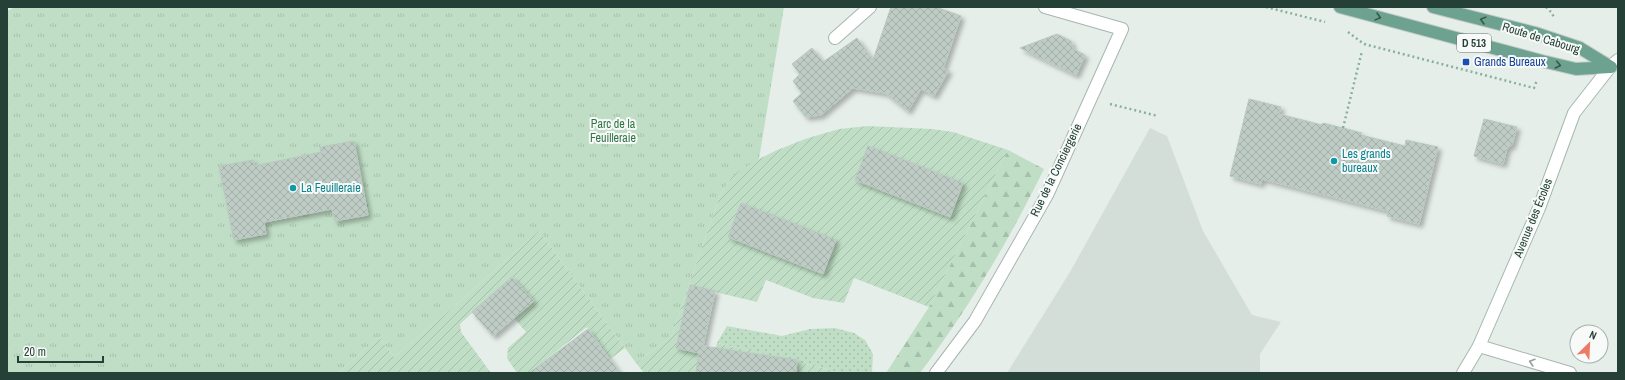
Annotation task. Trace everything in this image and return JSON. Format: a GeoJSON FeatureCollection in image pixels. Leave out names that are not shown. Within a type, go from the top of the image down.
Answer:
{"type":"FeatureCollection","features":[{"type":"Feature","properties":{"kind":"main road","name":"Route de Cabourg"},"geometry":{"type":"LineString","coordinates":[[1340,7],[1576,69],[1615,65]]}},
{"type":"Feature","properties":{"kind":"main road","name":"Route de Cabourg"},"geometry":{"type":"LineString","coordinates":[[1433,7],[1535,33],[1580,48],[1615,65]]}},
{"type":"Feature","properties":{"kind":"street"},"geometry":{"type":"LineString","coordinates":[[835,38],[870,7]]}},
{"type":"Feature","properties":{"kind":"street","name":"Rue de la Conciergerie"},"geometry":{"type":"LineString","coordinates":[[936,373],[975,321],[1047,195],[1122,28],[1045,7]]}},
{"type":"Feature","properties":{"kind":"street","name":"Avenue des Écoles"},"geometry":{"type":"LineString","coordinates":[[1462,373],[1479,346],[1539,208],[1574,113],[1615,65]]}},
{"type":"Feature","properties":{"kind":"street"},"geometry":{"type":"LineString","coordinates":[[1479,346],[1570,373]]}},
{"type":"Feature","properties":{"kind":"path"},"geometry":{"type":"LineString","coordinates":[[1266,7],[1326,22]]}},
{"type":"Feature","properties":{"kind":"path"},"geometry":{"type":"LineString","coordinates":[[1546,7],[1552,13],[1554,18]]}},
{"type":"Feature","properties":{"kind":"path"},"geometry":{"type":"LineString","coordinates":[[1347,31],[1364,44],[1534,88]]}},
{"type":"Feature","properties":{"kind":"path"},"geometry":{"type":"LineString","coordinates":[[1343,128],[1362,51]]}},
{"type":"Feature","properties":{"kind":"path"},"geometry":{"type":"LineString","coordinates":[[1114,105],[1158,116]]}},
{"type":"Feature","properties":{"kind":"shaded area"},"geometry":{"type":"Polygon","coordinates":[[[1150,128],[1167,136],[1203,231],[1252,315],[1281,322],[1260,354],[1260,373],[1007,373],[1070,272],[1150,128]]]}},
{"type":"Feature","properties":{"kind":"green space","name":"Parc de la Feuilleraie"},"geometry":{"type":"Polygon","coordinates":[[[15,7],[784,7],[759,159],[731,178],[720,195],[671,337],[636,363],[539,231],[441,318],[394,357],[379,337],[338,373],[7,373],[7,11],[15,7]],[[354,141],[321,147],[321,152],[254,166],[252,160],[219,166],[234,240],[266,234],[264,223],[332,209],[335,221],[368,215],[354,141]]]}},
{"type":"Feature","properties":{"kind":"green space"},"geometry":{"type":"Polygon","coordinates":[[[868,126],[932,129],[953,132],[1008,150],[929,307],[854,278],[844,303],[813,298],[766,280],[757,302],[690,286],[676,348],[713,357],[717,343],[843,373],[756,373],[758,354],[732,350],[730,373],[644,373],[636,363],[671,337],[720,195],[731,178],[739,171],[775,151],[805,139],[839,129],[868,126]],[[868,146],[855,180],[950,217],[963,183],[868,146]],[[741,203],[728,237],[823,274],[836,240],[741,203]]]}},
{"type":"Feature","properties":{"kind":"green space"},"geometry":{"type":"Polygon","coordinates":[[[1008,150],[1044,169],[1016,223],[987,274],[955,324],[920,373],[886,373],[929,307],[1008,150]]]}},
{"type":"Feature","properties":{"kind":"green space"},"geometry":{"type":"Polygon","coordinates":[[[539,231],[625,348],[610,359],[587,327],[543,362],[551,373],[517,373],[507,358],[508,348],[526,332],[514,318],[533,301],[512,277],[460,324],[461,332],[491,373],[338,373],[379,337],[394,357],[441,318],[539,231]]]}},
{"type":"Feature","properties":{"kind":"green space"},"geometry":{"type":"Polygon","coordinates":[[[727,326],[782,336],[810,329],[835,328],[854,333],[865,340],[873,354],[872,373],[843,373],[717,343],[727,326]]]}},
{"type":"Feature","properties":{"kind":"building"},"geometry":{"type":"Polygon","coordinates":[[[891,7],[936,7],[961,16],[943,69],[949,70],[934,96],[921,89],[908,111],[885,93],[853,88],[821,115],[806,117],[793,101],[802,93],[793,81],[800,74],[792,64],[812,48],[823,62],[857,38],[873,60],[891,7]]]}},
{"type":"Feature","properties":{"kind":"building"},"geometry":{"type":"Polygon","coordinates":[[[1057,34],[1071,41],[1073,49],[1085,55],[1076,75],[1020,48],[1057,34]]]}},
{"type":"Feature","properties":{"kind":"building","name":"Les grands bureaux"},"geometry":{"type":"Polygon","coordinates":[[[1249,99],[1281,107],[1279,114],[1322,125],[1323,123],[1343,128],[1362,133],[1361,135],[1405,146],[1406,140],[1438,147],[1419,224],[1387,216],[1388,211],[1262,179],[1261,184],[1230,176],[1249,99]]]}},
{"type":"Feature","properties":{"kind":"building"},"geometry":{"type":"Polygon","coordinates":[[[1484,119],[1517,127],[1512,145],[1507,148],[1503,164],[1474,156],[1484,119]]]}},
{"type":"Feature","properties":{"kind":"building","name":"La Feuilleraie"},"geometry":{"type":"Polygon","coordinates":[[[354,141],[368,215],[335,221],[332,209],[264,222],[266,234],[234,240],[219,166],[253,160],[254,166],[321,152],[320,147],[354,141]]]}},
{"type":"Feature","properties":{"kind":"building"},"geometry":{"type":"Polygon","coordinates":[[[868,146],[963,183],[950,217],[855,180],[868,146]]]}},
{"type":"Feature","properties":{"kind":"building"},"geometry":{"type":"Polygon","coordinates":[[[741,203],[836,240],[823,274],[728,237],[741,203]]]}},
{"type":"Feature","properties":{"kind":"building"},"geometry":{"type":"Polygon","coordinates":[[[512,277],[534,301],[493,336],[472,312],[512,277]]]}},
{"type":"Feature","properties":{"kind":"building"},"geometry":{"type":"Polygon","coordinates":[[[690,285],[715,291],[703,346],[797,360],[796,373],[696,373],[699,353],[676,348],[690,285]]]}},
{"type":"Feature","properties":{"kind":"building"},"geometry":{"type":"Polygon","coordinates":[[[588,329],[620,373],[529,373],[588,329]]]}},
{"type":"Feature","properties":{"kind":"place","name":"Grands Bureaux"},"geometry":{"type":"Point","coordinates":[1466,62]}},
{"type":"Feature","properties":{"kind":"place","name":"Les grands bureaux"},"geometry":{"type":"Point","coordinates":[1334,161]}},
{"type":"Feature","properties":{"kind":"place","name":"La Feuilleraie"},"geometry":{"type":"Point","coordinates":[293,188]}}]}
